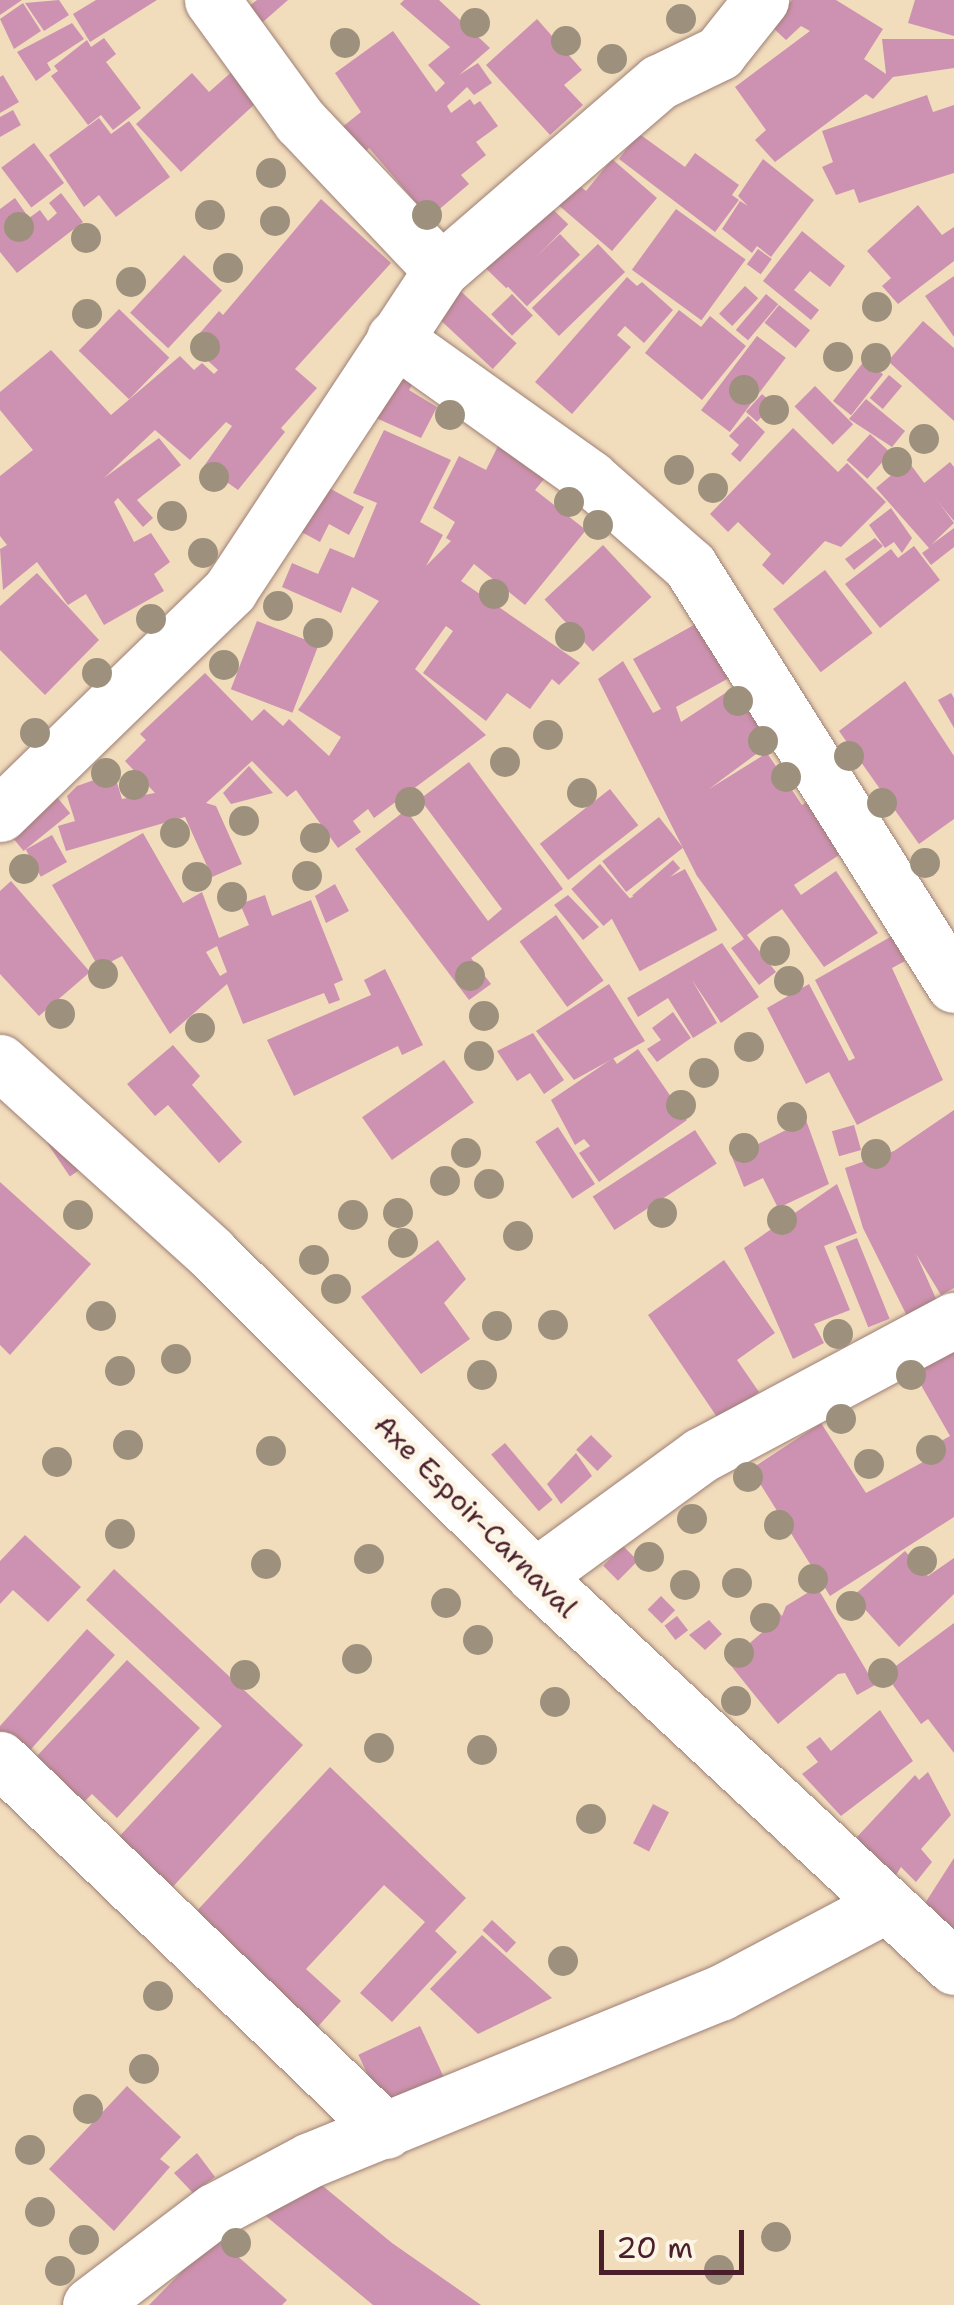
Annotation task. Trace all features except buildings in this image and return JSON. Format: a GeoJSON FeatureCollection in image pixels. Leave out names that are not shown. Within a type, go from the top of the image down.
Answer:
{"type":"FeatureCollection","features":[{"type":"Feature","properties":{"kind":"street"},"geometry":{"type":"LineString","coordinates":[[212,0],[300,121],[441,270]]}},
{"type":"Feature","properties":{"kind":"street"},"geometry":{"type":"LineString","coordinates":[[0,814],[230,590],[441,270],[659,82],[719,53],[761,0]]}},
{"type":"Feature","properties":{"kind":"street"},"geometry":{"type":"LineString","coordinates":[[394,338],[590,478],[690,566],[954,985]]}},
{"type":"Feature","properties":{"kind":"street","name":"Axe Espoir-Carnaval"},"geometry":{"type":"LineString","coordinates":[[0,1062],[210,1252],[535,1576],[884,1906],[954,1967]]}},
{"type":"Feature","properties":{"kind":"street"},"geometry":{"type":"LineString","coordinates":[[535,1576],[701,1454],[954,1320]]}},
{"type":"Feature","properties":{"kind":"street"},"geometry":{"type":"LineString","coordinates":[[0,1759],[386,2131]]}},
{"type":"Feature","properties":{"kind":"street"},"geometry":{"type":"LineString","coordinates":[[90,2305],[214,2211],[310,2160],[720,1994],[884,1906]]}}]}
